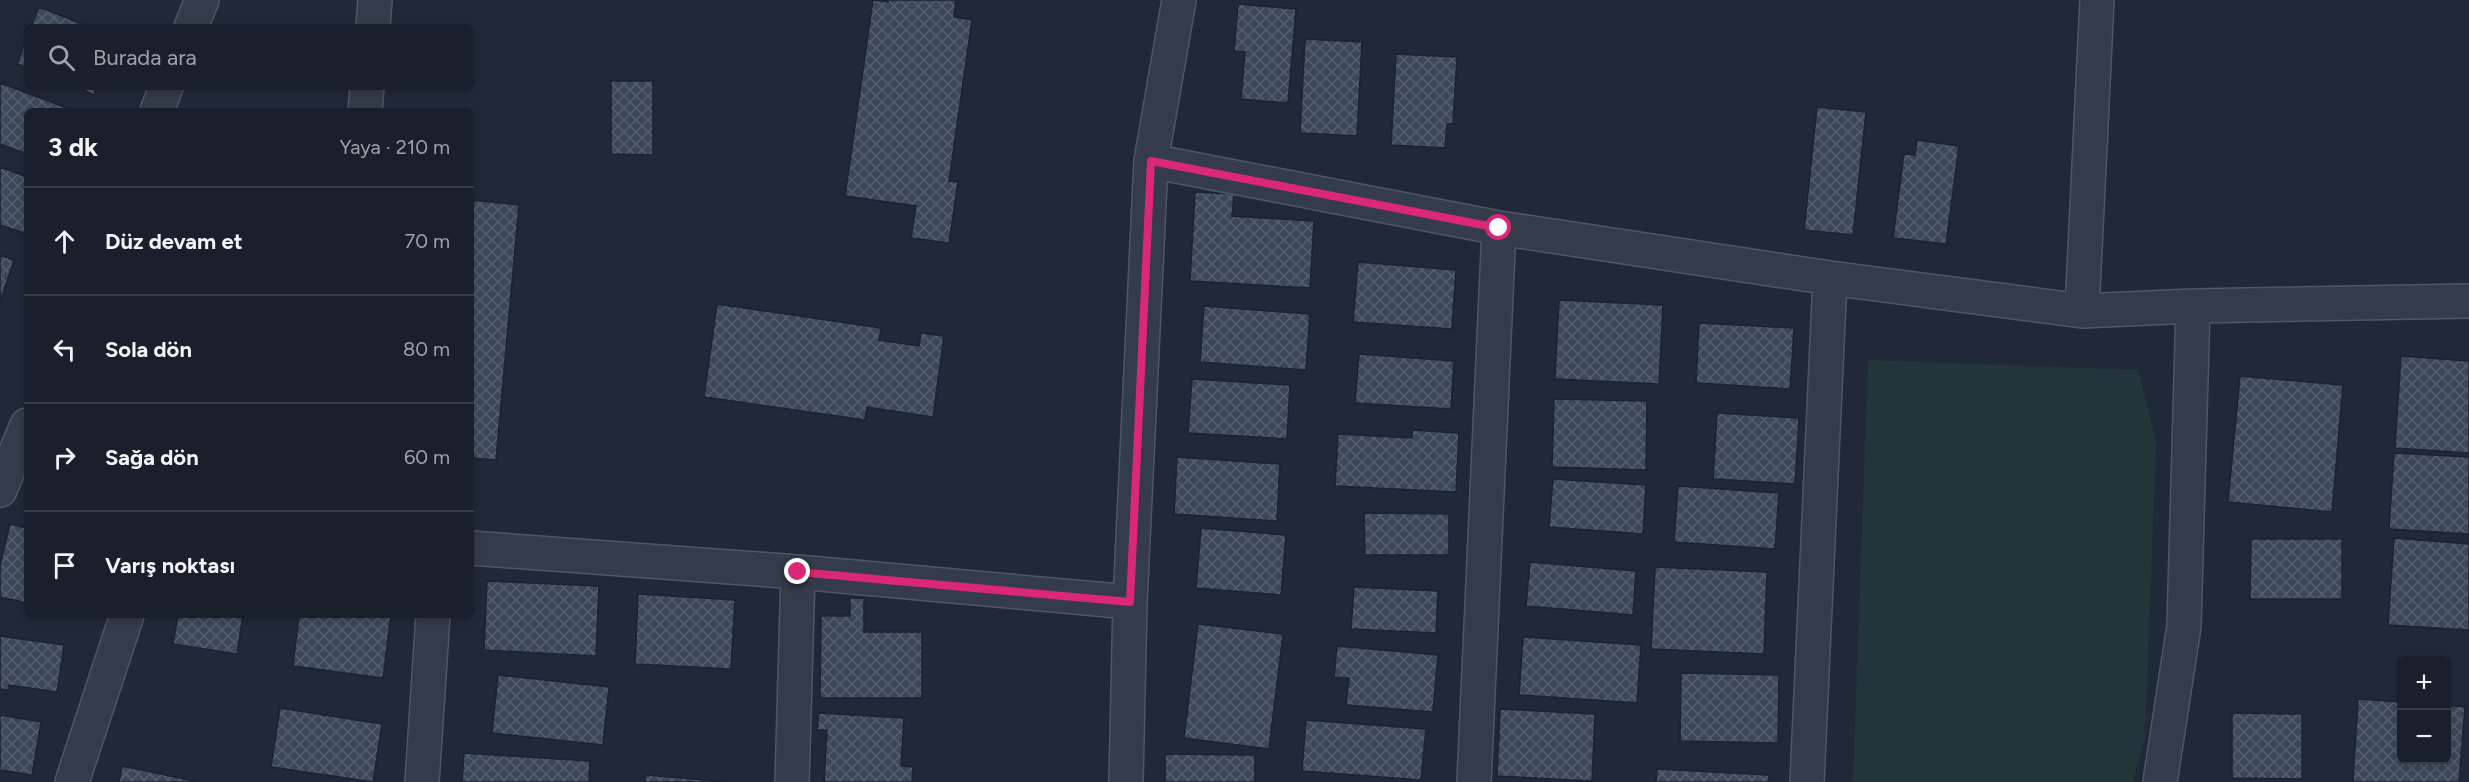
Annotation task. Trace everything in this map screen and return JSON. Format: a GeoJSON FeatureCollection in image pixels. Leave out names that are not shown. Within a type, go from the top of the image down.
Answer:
{"type":"FeatureCollection","features":[{"type":"Feature","properties":{"kind":"street"},"geometry":{"type":"LineString","coordinates":[[192,24],[202,0]]}},
{"type":"Feature","properties":{"kind":"street"},"geometry":{"type":"LineString","coordinates":[[373,24],[375,0]]}},
{"type":"Feature","properties":{"kind":"street"},"geometry":{"type":"LineString","coordinates":[[1126,782],[1130,602],[1151,161],[1179,0]]}},
{"type":"Feature","properties":{"kind":"street"},"geometry":{"type":"LineString","coordinates":[[2082,311],[2097,0]]}},
{"type":"Feature","properties":{"kind":"street"},"geometry":{"type":"LineString","coordinates":[[157,108],[165,90]]}},
{"type":"Feature","properties":{"kind":"street"},"geometry":{"type":"LineString","coordinates":[[365,108],[367,90]]}},
{"type":"Feature","properties":{"kind":"street"},"geometry":{"type":"LineString","coordinates":[[1151,161],[1499,228],[1830,278],[2082,311],[2193,306],[2469,301]]}},
{"type":"Feature","properties":{"kind":"street"},"geometry":{"type":"LineString","coordinates":[[1474,782],[1499,228]]}},
{"type":"Feature","properties":{"kind":"street"},"geometry":{"type":"LineString","coordinates":[[1807,782],[1830,278]]}},
{"type":"Feature","properties":{"kind":"street"},"geometry":{"type":"LineString","coordinates":[[2160,782],[2184,626],[2193,306]]}},
{"type":"Feature","properties":{"kind":"street"},"geometry":{"type":"LineString","coordinates":[[24,432],[0,489],[24,490]]}},
{"type":"Feature","properties":{"kind":"street"},"geometry":{"type":"LineString","coordinates":[[474,548],[798,572],[1130,602]]}},
{"type":"Feature","properties":{"kind":"street"},"geometry":{"type":"LineString","coordinates":[[792,782],[798,572]]}},
{"type":"Feature","properties":{"kind":"street"},"geometry":{"type":"LineString","coordinates":[[72,782],[126,618]]}},
{"type":"Feature","properties":{"kind":"street"},"geometry":{"type":"LineString","coordinates":[[422,782],[433,618]]}},
{"type":"Feature","properties":{"kind":"green space"},"geometry":{"type":"Polygon","coordinates":[[[1868,360],[2138,370],[2156,442],[2145,736],[2133,782],[1853,782],[1868,360]]]}},
{"type":"Feature","properties":{"kind":"building"},"geometry":{"type":"Polygon","coordinates":[[[873,0],[888,2],[888,0],[956,0],[954,17],[972,20],[949,181],[958,182],[949,243],[911,238],[916,206],[845,196],[873,0]]]}},
{"type":"Feature","properties":{"kind":"building"},"geometry":{"type":"Polygon","coordinates":[[[1238,4],[1296,9],[1288,103],[1241,99],[1245,52],[1234,51],[1238,4]]]}},
{"type":"Feature","properties":{"kind":"building"},"geometry":{"type":"Polygon","coordinates":[[[39,7],[82,24],[32,24],[39,7]]]}},
{"type":"Feature","properties":{"kind":"building"},"geometry":{"type":"Polygon","coordinates":[[[1305,39],[1362,42],[1357,136],[1300,133],[1305,39]]]}},
{"type":"Feature","properties":{"kind":"building"},"geometry":{"type":"Polygon","coordinates":[[[24,45],[24,67],[17,64],[24,45]]]}},
{"type":"Feature","properties":{"kind":"building"},"geometry":{"type":"Polygon","coordinates":[[[1396,54],[1457,57],[1453,124],[1447,124],[1445,148],[1391,145],[1396,54]]]}},
{"type":"Feature","properties":{"kind":"building"},"geometry":{"type":"Polygon","coordinates":[[[611,81],[653,81],[653,155],[611,154],[611,81]]]}},
{"type":"Feature","properties":{"kind":"building"},"geometry":{"type":"Polygon","coordinates":[[[0,83],[67,108],[24,108],[24,153],[0,144],[0,83]]]}},
{"type":"Feature","properties":{"kind":"building"},"geometry":{"type":"Polygon","coordinates":[[[82,90],[96,90],[94,95],[82,90]]]}},
{"type":"Feature","properties":{"kind":"building"},"geometry":{"type":"Polygon","coordinates":[[[1817,107],[1866,112],[1853,235],[1804,230],[1817,107]]]}},
{"type":"Feature","properties":{"kind":"building"},"geometry":{"type":"Polygon","coordinates":[[[1917,140],[1959,146],[1946,244],[1893,238],[1904,154],[1915,155],[1917,140]]]}},
{"type":"Feature","properties":{"kind":"building"},"geometry":{"type":"Polygon","coordinates":[[[0,167],[24,176],[24,233],[0,225],[0,167]]]}},
{"type":"Feature","properties":{"kind":"building"},"geometry":{"type":"Polygon","coordinates":[[[1195,192],[1234,194],[1232,216],[1314,221],[1310,288],[1190,281],[1195,192]]]}},
{"type":"Feature","properties":{"kind":"building"},"geometry":{"type":"Polygon","coordinates":[[[474,200],[519,205],[496,460],[474,458],[474,200]]]}},
{"type":"Feature","properties":{"kind":"building"},"geometry":{"type":"Polygon","coordinates":[[[0,255],[14,260],[0,302],[0,255]]]}},
{"type":"Feature","properties":{"kind":"building"},"geometry":{"type":"Polygon","coordinates":[[[1358,262],[1456,270],[1452,329],[1353,322],[1358,262]]]}},
{"type":"Feature","properties":{"kind":"building"},"geometry":{"type":"Polygon","coordinates":[[[1559,300],[1663,305],[1659,384],[1555,379],[1559,300]]]}},
{"type":"Feature","properties":{"kind":"building"},"geometry":{"type":"Polygon","coordinates":[[[717,304],[881,328],[879,340],[919,346],[921,333],[944,336],[933,417],[867,407],[865,420],[704,397],[717,304]]]}},
{"type":"Feature","properties":{"kind":"building"},"geometry":{"type":"Polygon","coordinates":[[[1204,306],[1310,314],[1306,370],[1200,362],[1204,306]]]}},
{"type":"Feature","properties":{"kind":"building"},"geometry":{"type":"Polygon","coordinates":[[[1699,323],[1794,328],[1790,389],[1696,383],[1699,323]]]}},
{"type":"Feature","properties":{"kind":"building"},"geometry":{"type":"Polygon","coordinates":[[[1359,354],[1454,361],[1451,409],[1355,403],[1359,354]]]}},
{"type":"Feature","properties":{"kind":"building"},"geometry":{"type":"Polygon","coordinates":[[[2401,356],[2469,361],[2469,453],[2395,448],[2401,356]]]}},
{"type":"Feature","properties":{"kind":"building"},"geometry":{"type":"Polygon","coordinates":[[[2240,376],[2343,385],[2332,512],[2228,502],[2240,376]]]}},
{"type":"Feature","properties":{"kind":"building"},"geometry":{"type":"Polygon","coordinates":[[[1192,379],[1290,385],[1287,439],[1188,433],[1192,379]]]}},
{"type":"Feature","properties":{"kind":"building"},"geometry":{"type":"Polygon","coordinates":[[[1554,399],[1647,401],[1646,470],[1552,467],[1554,399]]]}},
{"type":"Feature","properties":{"kind":"building"},"geometry":{"type":"Polygon","coordinates":[[[1717,413],[1799,418],[1795,484],[1713,479],[1717,413]]]}},
{"type":"Feature","properties":{"kind":"building"},"geometry":{"type":"Polygon","coordinates":[[[1412,430],[1459,433],[1456,492],[1335,486],[1338,434],[1412,438],[1412,430]]]}},
{"type":"Feature","properties":{"kind":"building"},"geometry":{"type":"Polygon","coordinates":[[[2394,453],[2469,457],[2469,534],[2389,529],[2394,453]]]}},
{"type":"Feature","properties":{"kind":"building"},"geometry":{"type":"Polygon","coordinates":[[[1177,457],[1280,464],[1277,521],[1174,514],[1177,457]]]}},
{"type":"Feature","properties":{"kind":"building"},"geometry":{"type":"Polygon","coordinates":[[[1553,479],[1646,485],[1643,534],[1549,527],[1553,479]]]}},
{"type":"Feature","properties":{"kind":"building"},"geometry":{"type":"Polygon","coordinates":[[[1678,486],[1779,493],[1775,549],[1674,542],[1678,486]]]}},
{"type":"Feature","properties":{"kind":"building"},"geometry":{"type":"Polygon","coordinates":[[[1364,513],[1449,514],[1449,555],[1365,555],[1364,513]]]}},
{"type":"Feature","properties":{"kind":"building"},"geometry":{"type":"Polygon","coordinates":[[[10,524],[24,527],[24,602],[0,597],[0,566],[10,524]]]}},
{"type":"Feature","properties":{"kind":"building"},"geometry":{"type":"Polygon","coordinates":[[[1201,528],[1286,535],[1281,595],[1196,588],[1201,528]]]}},
{"type":"Feature","properties":{"kind":"building"},"geometry":{"type":"Polygon","coordinates":[[[2394,538],[2469,544],[2469,630],[2388,625],[2394,538]]]}},
{"type":"Feature","properties":{"kind":"building"},"geometry":{"type":"Polygon","coordinates":[[[2251,539],[2342,539],[2342,599],[2250,599],[2251,539]]]}},
{"type":"Feature","properties":{"kind":"building"},"geometry":{"type":"Polygon","coordinates":[[[1530,562],[1636,571],[1633,615],[1526,606],[1530,562]]]}},
{"type":"Feature","properties":{"kind":"building"},"geometry":{"type":"Polygon","coordinates":[[[1655,567],[1767,572],[1764,654],[1651,649],[1655,567]]]}},
{"type":"Feature","properties":{"kind":"building"},"geometry":{"type":"Polygon","coordinates":[[[487,581],[599,586],[596,656],[484,650],[487,581]]]}},
{"type":"Feature","properties":{"kind":"building"},"geometry":{"type":"Polygon","coordinates":[[[1354,587],[1438,591],[1436,633],[1351,629],[1354,587]]]}},
{"type":"Feature","properties":{"kind":"building"},"geometry":{"type":"Polygon","coordinates":[[[638,594],[735,600],[731,669],[635,664],[638,594]]]}},
{"type":"Feature","properties":{"kind":"building"},"geometry":{"type":"Polygon","coordinates":[[[850,598],[864,598],[864,632],[922,632],[922,698],[820,698],[821,616],[850,616],[850,598]]]}},
{"type":"Feature","properties":{"kind":"building"},"geometry":{"type":"Polygon","coordinates":[[[177,618],[243,618],[237,654],[173,644],[177,618]]]}},
{"type":"Feature","properties":{"kind":"building"},"geometry":{"type":"Polygon","coordinates":[[[299,618],[391,618],[383,678],[293,666],[299,618]]]}},
{"type":"Feature","properties":{"kind":"building"},"geometry":{"type":"Polygon","coordinates":[[[1198,624],[1283,634],[1269,749],[1184,738],[1198,624]]]}},
{"type":"Feature","properties":{"kind":"building"},"geometry":{"type":"Polygon","coordinates":[[[0,636],[64,645],[57,692],[9,685],[8,690],[0,689],[0,636]]]}},
{"type":"Feature","properties":{"kind":"building"},"geometry":{"type":"Polygon","coordinates":[[[1523,637],[1641,645],[1637,703],[1519,695],[1523,637]]]}},
{"type":"Feature","properties":{"kind":"building"},"geometry":{"type":"Polygon","coordinates":[[[1337,646],[1438,655],[1433,712],[1346,705],[1349,678],[1334,677],[1337,646]]]}},
{"type":"Feature","properties":{"kind":"building"},"geometry":{"type":"Polygon","coordinates":[[[1681,673],[1779,675],[1778,743],[1680,741],[1681,673]]]}},
{"type":"Feature","properties":{"kind":"building"},"geometry":{"type":"Polygon","coordinates":[[[498,675],[609,687],[603,745],[492,733],[498,675]]]}},
{"type":"Feature","properties":{"kind":"building"},"geometry":{"type":"Polygon","coordinates":[[[2358,699],[2397,702],[2397,764],[2451,764],[2451,706],[2465,707],[2459,782],[2353,782],[2358,699]]]}},
{"type":"Feature","properties":{"kind":"building"},"geometry":{"type":"Polygon","coordinates":[[[280,708],[382,724],[373,782],[271,767],[280,708]]]}},
{"type":"Feature","properties":{"kind":"building"},"geometry":{"type":"Polygon","coordinates":[[[1500,709],[1595,714],[1592,781],[1497,776],[1500,709]]]}},
{"type":"Feature","properties":{"kind":"building"},"geometry":{"type":"Polygon","coordinates":[[[819,713],[904,718],[901,766],[913,767],[912,782],[824,782],[827,730],[817,730],[819,713]]]}},
{"type":"Feature","properties":{"kind":"building"},"geometry":{"type":"Polygon","coordinates":[[[2232,713],[2302,714],[2302,779],[2232,778],[2232,713]]]}},
{"type":"Feature","properties":{"kind":"building"},"geometry":{"type":"Polygon","coordinates":[[[0,715],[41,722],[32,775],[0,770],[0,715]]]}},
{"type":"Feature","properties":{"kind":"building"},"geometry":{"type":"Polygon","coordinates":[[[1306,720],[1426,729],[1421,780],[1302,771],[1306,720]]]}},
{"type":"Feature","properties":{"kind":"building"},"geometry":{"type":"Polygon","coordinates":[[[464,753],[590,761],[589,782],[462,782],[464,753]]]}},
{"type":"Feature","properties":{"kind":"building"},"geometry":{"type":"Polygon","coordinates":[[[1165,754],[1255,755],[1255,782],[1165,782],[1165,754]]]}},
{"type":"Feature","properties":{"kind":"building"},"geometry":{"type":"Polygon","coordinates":[[[122,766],[199,782],[119,782],[122,766]]]}},
{"type":"Feature","properties":{"kind":"building"},"geometry":{"type":"Polygon","coordinates":[[[1657,769],[1769,775],[1769,782],[1656,782],[1657,769]]]}},
{"type":"Feature","properties":{"kind":"building"},"geometry":{"type":"Polygon","coordinates":[[[646,775],[729,782],[645,782],[646,775]]]}},
{"type":"Feature","properties":{"kind":"route"},"geometry":{"type":"LineString","coordinates":[[798,572],[1130,602],[1151,161],[1499,228]]}}]}
